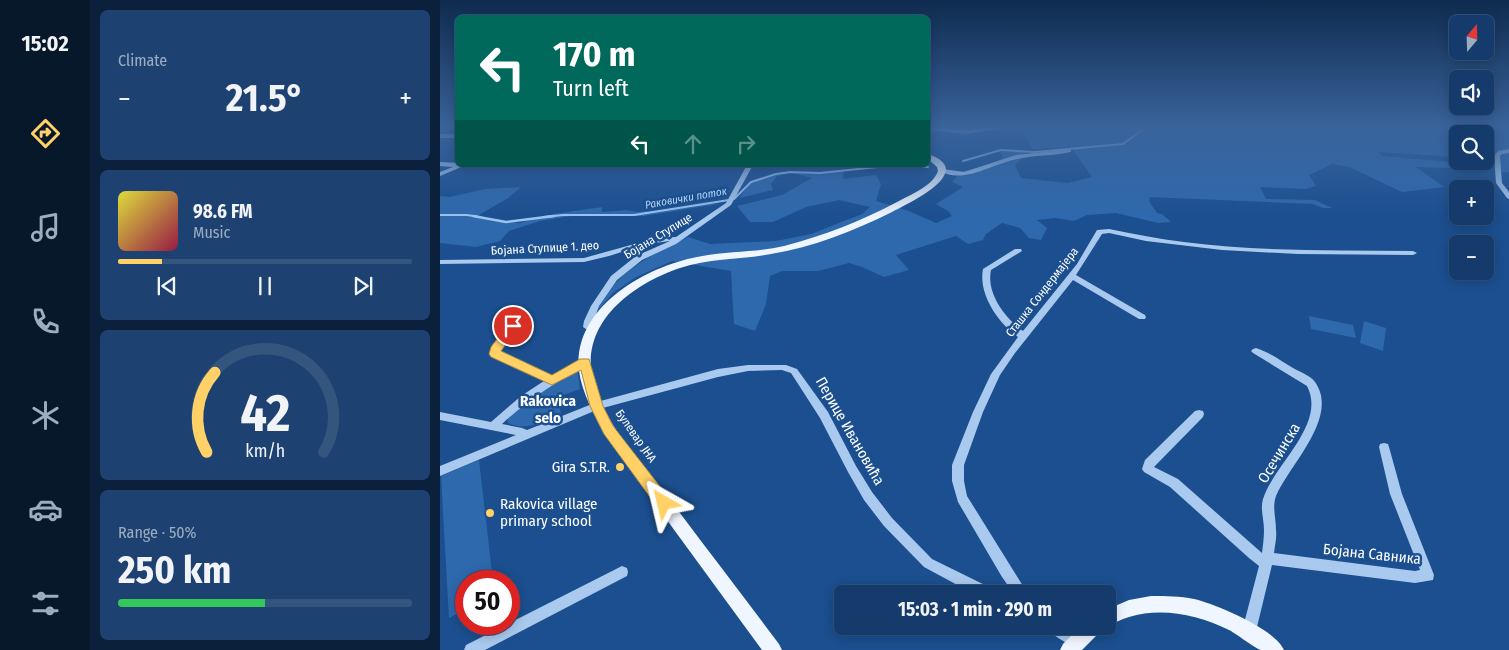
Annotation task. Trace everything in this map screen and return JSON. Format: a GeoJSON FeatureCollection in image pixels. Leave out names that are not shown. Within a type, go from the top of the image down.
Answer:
{"type":"FeatureCollection","features":[{"type":"Feature","properties":{"kind":"main road"},"geometry":{"type":"LineString","coordinates":[[930,157],[940,163],[943,171]]}},
{"type":"Feature","properties":{"kind":"main road","name":"Булевар ЈНА"},"geometry":{"type":"LineString","coordinates":[[773,650],[609,430],[596,406],[585,363],[592,330],[603,313],[629,289],[662,271],[695,261],[783,249],[829,235],[871,219],[907,200],[934,183],[943,171]]}},
{"type":"Feature","properties":{"kind":"main road"},"geometry":{"type":"LineString","coordinates":[[1116,613],[1147,604],[1179,604],[1215,614],[1249,631],[1275,650]]}},
{"type":"Feature","properties":{"kind":"main road"},"geometry":{"type":"LineString","coordinates":[[1073,645],[1084,635]]}},
{"type":"Feature","properties":{"kind":"street"},"geometry":{"type":"LineString","coordinates":[[943,171],[964,174],[1015,157]]}},
{"type":"Feature","properties":{"kind":"street"},"geometry":{"type":"LineString","coordinates":[[1497,157],[1499,183],[1509,197]]}},
{"type":"Feature","properties":{"kind":"street"},"geometry":{"type":"LineString","coordinates":[[440,164],[455,165]]}},
{"type":"Feature","properties":{"kind":"street"},"geometry":{"type":"LineString","coordinates":[[440,174],[456,167]]}},
{"type":"Feature","properties":{"kind":"street","name":"Бојана Ступице"},"geometry":{"type":"LineString","coordinates":[[592,330],[587,327],[588,321],[603,292],[614,278],[639,258],[678,239],[732,200],[749,167]]}},
{"type":"Feature","properties":{"kind":"street","name":"Сташка Сондермајера"},"geometry":{"type":"LineString","coordinates":[[1016,585],[962,498],[957,474],[962,451],[986,393],[1005,361],[1072,276],[1100,232],[1105,230],[1165,242],[1223,248],[1294,252],[1413,253]]}},
{"type":"Feature","properties":{"kind":"street","name":"Бојана Ступице 1. део"},"geometry":{"type":"LineString","coordinates":[[440,262],[584,260],[606,256],[665,238],[678,239]]}},
{"type":"Feature","properties":{"kind":"street"},"geometry":{"type":"LineString","coordinates":[[1018,251],[987,269],[986,284],[992,300],[1003,318],[1012,328],[1024,336]]}},
{"type":"Feature","properties":{"kind":"street"},"geometry":{"type":"LineString","coordinates":[[1072,276],[1142,317]]}},
{"type":"Feature","properties":{"kind":"street"},"geometry":{"type":"LineString","coordinates":[[520,316],[495,350],[495,354],[552,380]]}},
{"type":"Feature","properties":{"kind":"street","name":"Осечинска"},"geometry":{"type":"LineString","coordinates":[[1249,631],[1270,536],[1267,516],[1270,497],[1312,428],[1315,421],[1317,398],[1311,382],[1256,351]]}},
{"type":"Feature","properties":{"kind":"street"},"geometry":{"type":"LineString","coordinates":[[493,426],[526,397],[552,380],[585,363]]}},
{"type":"Feature","properties":{"kind":"street","name":"Перице Ивановића"},"geometry":{"type":"LineString","coordinates":[[596,406],[748,368],[783,367],[794,370],[824,415],[868,496],[888,522],[928,563],[971,585]]}},
{"type":"Feature","properties":{"kind":"street"},"geometry":{"type":"LineString","coordinates":[[440,471],[596,406]]}},
{"type":"Feature","properties":{"kind":"street"},"geometry":{"type":"LineString","coordinates":[[1199,414],[1150,462],[1148,469],[1174,483],[1253,554],[1266,560]]}},
{"type":"Feature","properties":{"kind":"street"},"geometry":{"type":"LineString","coordinates":[[440,416],[522,432],[525,435]]}},
{"type":"Feature","properties":{"kind":"street","name":"Бојана Савника"},"geometry":{"type":"LineString","coordinates":[[1266,560],[1415,577],[1428,575],[1396,494],[1384,447]]}},
{"type":"Feature","properties":{"kind":"street"},"geometry":{"type":"LineString","coordinates":[[471,650],[622,572]]}},
{"type":"Feature","properties":{"kind":"street"},"geometry":{"type":"LineString","coordinates":[[1062,635],[1073,645]]}},
{"type":"Feature","properties":{"kind":"shaded area"},"geometry":{"type":"Polygon","coordinates":[[[1003,157],[1023,157],[1015,165],[1021,178],[1068,183],[1092,177],[1078,157],[1397,157],[1449,162],[1449,168],[1416,167],[1444,187],[1402,192],[1349,167],[1332,164],[1309,175],[1316,186],[1306,189],[1260,187],[1266,199],[1315,200],[1332,208],[1323,208],[1313,204],[1150,197],[1149,201],[1157,213],[1162,214],[1171,222],[1158,223],[1116,213],[1087,215],[1074,221],[1055,218],[1037,220],[1047,228],[1041,240],[1029,238],[1020,228],[1002,223],[986,234],[983,240],[968,244],[956,236],[896,255],[909,270],[884,277],[849,263],[818,271],[782,271],[770,276],[766,304],[755,331],[734,324],[731,271],[672,261],[636,277],[613,293],[600,308],[597,308],[605,295],[625,274],[661,250],[688,237],[710,244],[776,241],[811,234],[862,214],[870,207],[839,200],[806,207],[773,222],[750,222],[737,206],[782,195],[812,178],[792,173],[777,176],[771,184],[773,190],[739,198],[751,182],[776,174],[790,172],[820,173],[844,169],[843,179],[876,175],[881,184],[876,201],[909,211],[936,223],[952,216],[948,211],[936,204],[963,187],[952,182],[962,171],[992,166],[1003,157]]]}},
{"type":"Feature","properties":{"kind":"shaded area"},"geometry":{"type":"Polygon","coordinates":[[[1494,157],[1509,157],[1509,172],[1498,173],[1499,161],[1494,160],[1494,157]]]}},
{"type":"Feature","properties":{"kind":"shaded area"},"geometry":{"type":"Polygon","coordinates":[[[521,187],[508,198],[477,216],[496,221],[519,223],[554,214],[602,207],[602,212],[626,210],[637,212],[676,209],[706,203],[718,204],[644,216],[571,216],[540,221],[509,231],[500,241],[476,247],[440,243],[440,196],[450,197],[485,189],[521,187]]]}},
{"type":"Feature","properties":{"kind":"shaded area"},"geometry":{"type":"Polygon","coordinates":[[[1309,316],[1353,325],[1356,338],[1311,329],[1309,316]]]}},
{"type":"Feature","properties":{"kind":"shaded area"},"geometry":{"type":"Polygon","coordinates":[[[1364,321],[1386,328],[1383,351],[1360,343],[1364,321]]]}},
{"type":"Feature","properties":{"kind":"shaded area"},"geometry":{"type":"Polygon","coordinates":[[[577,369],[580,389],[558,397],[561,415],[542,423],[528,426],[508,423],[508,417],[520,405],[577,369]]]}},
{"type":"Feature","properties":{"kind":"shaded area"},"geometry":{"type":"Polygon","coordinates":[[[479,460],[492,570],[455,570],[455,615],[449,618],[441,476],[479,460]]]}},
{"type":"Feature","properties":{"kind":"waterway","name":"Раковички поток"},"geometry":{"type":"LineString","coordinates":[[963,161],[976,157]]}},
{"type":"Feature","properties":{"kind":"waterway","name":"Раковички поток"},"geometry":{"type":"LineString","coordinates":[[734,199],[751,182],[776,174],[790,172],[820,173],[877,167]]}},
{"type":"Feature","properties":{"kind":"waterway","name":"Раковички поток"},"geometry":{"type":"LineString","coordinates":[[543,217],[563,215],[634,215],[729,200]]}},
{"type":"Feature","properties":{"kind":"waterway","name":"Раковички поток"},"geometry":{"type":"LineString","coordinates":[[440,215],[480,217]]}},
{"type":"Feature","properties":{"kind":"waterway","name":"Раковички поток"},"geometry":{"type":"LineString","coordinates":[[473,216],[506,222],[554,216]]}},
{"type":"Feature","properties":{"kind":"place","name":"Gira S.T.R."},"geometry":{"type":"Point","coordinates":[620,467]}},
{"type":"Feature","properties":{"kind":"place","name":"Rakovica village primary school"},"geometry":{"type":"Point","coordinates":[490,513]}},
{"type":"Feature","properties":{"kind":"district","name":"Rakovica selo"},"geometry":{"type":"Point","coordinates":[548,410]}},
{"type":"Feature","properties":{"kind":"route"},"geometry":{"type":"LineString","coordinates":[[513,326],[495,350],[495,354],[552,380],[585,363],[596,406],[609,430],[664,503]]}}]}
